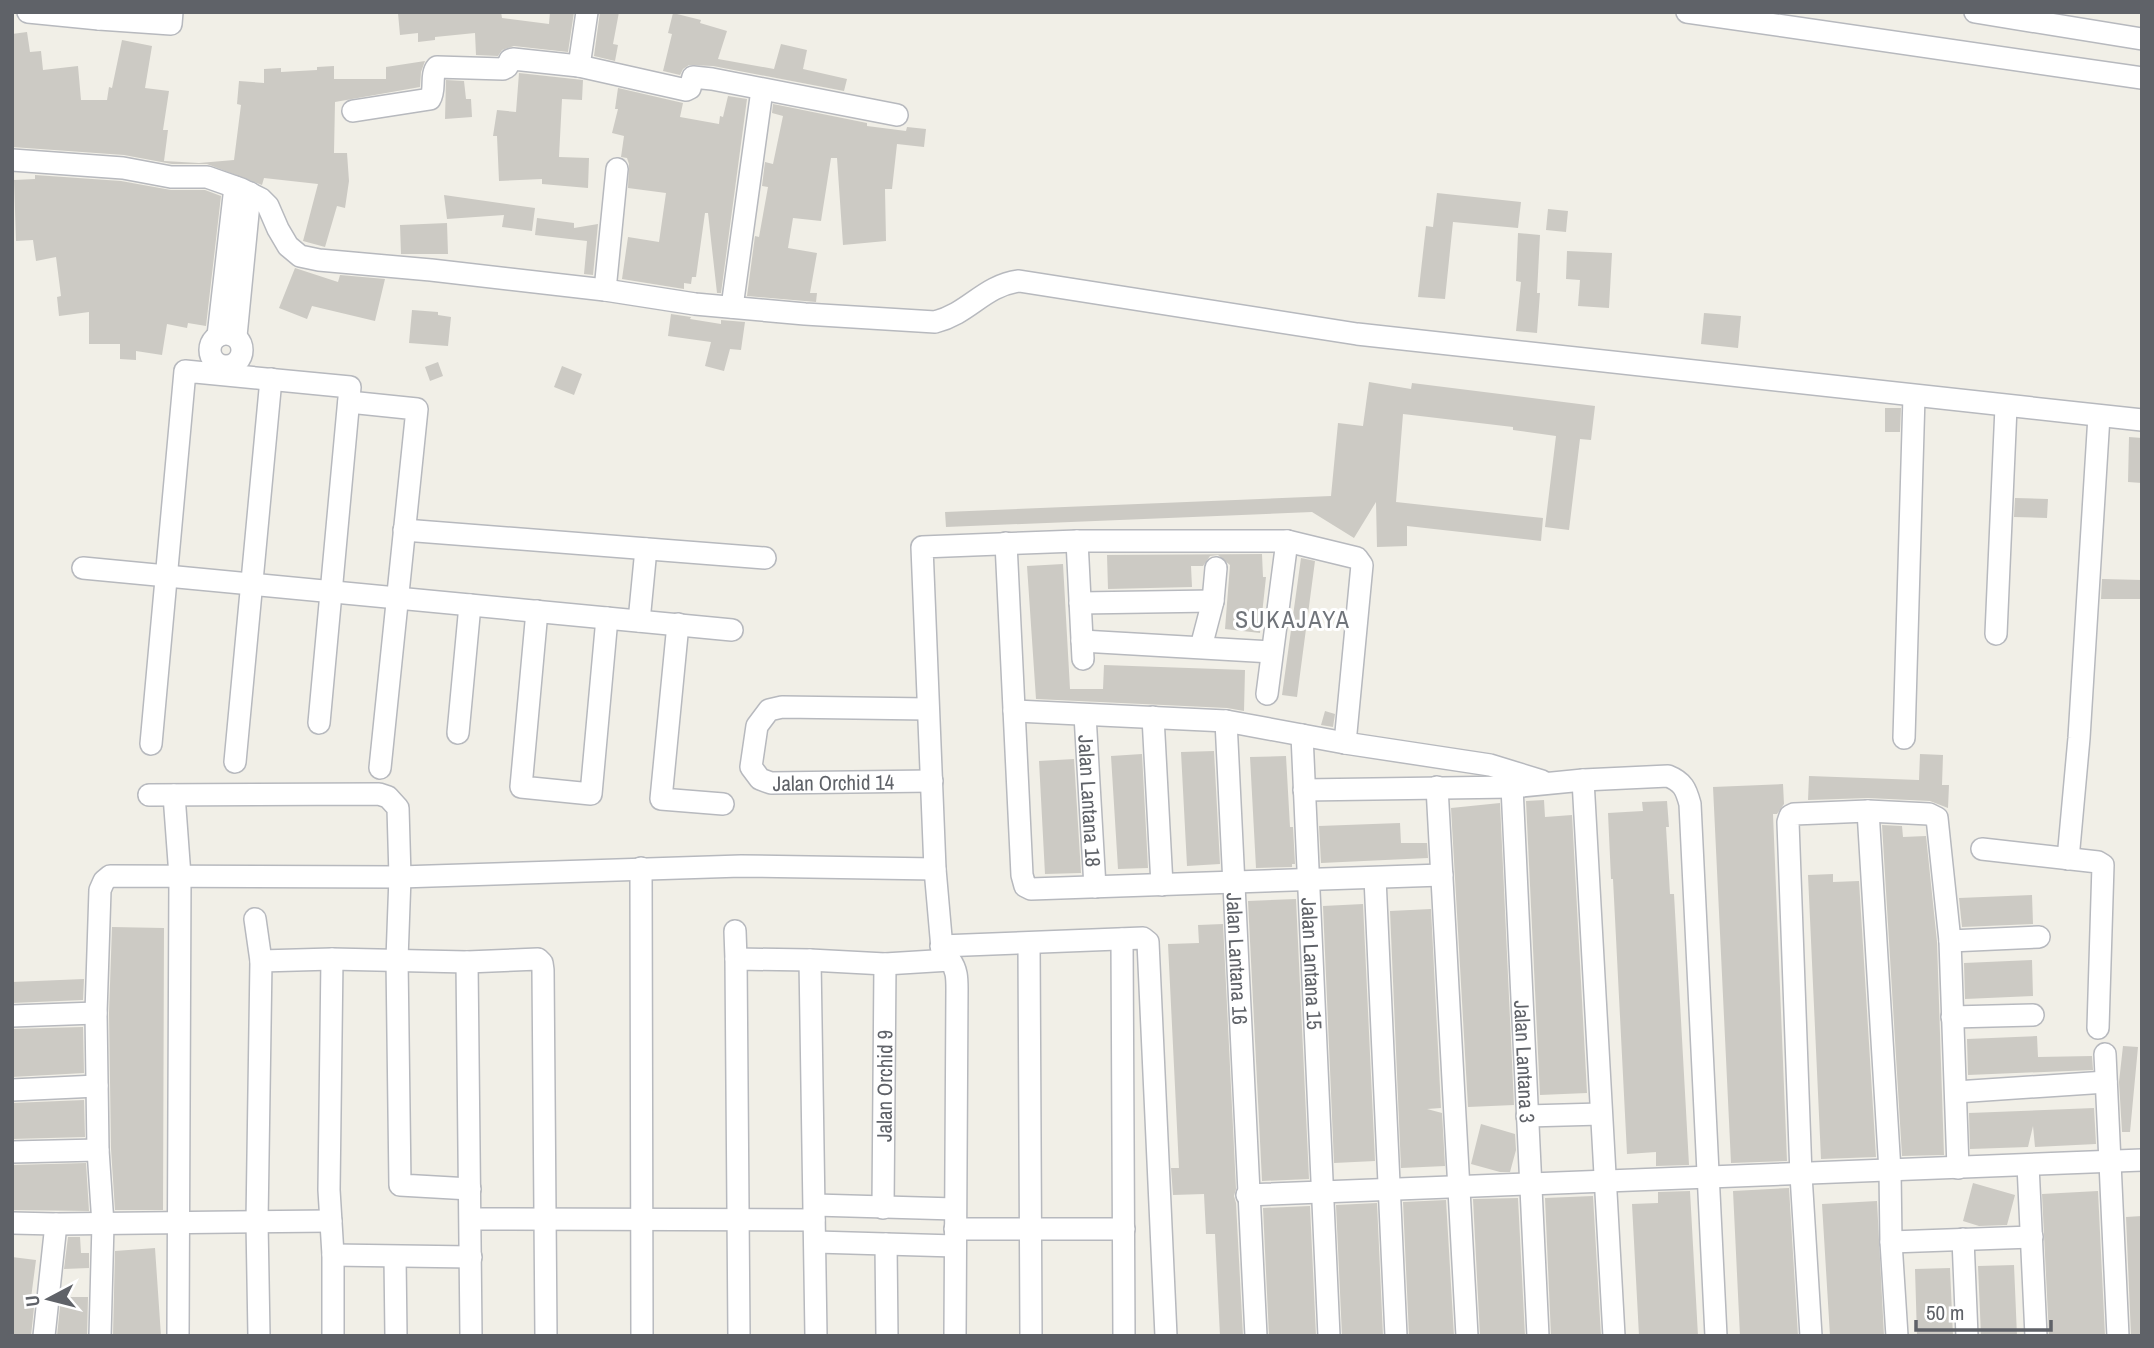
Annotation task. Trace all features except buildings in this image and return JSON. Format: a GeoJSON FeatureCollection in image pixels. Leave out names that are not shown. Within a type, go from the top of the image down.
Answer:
{"type":"FeatureCollection","features":[{"type":"Feature","properties":{"kind":"street"},"geometry":{"type":"LineString","coordinates":[[28,12],[171,24],[172,12]]}},
{"type":"Feature","properties":{"kind":"street"},"geometry":{"type":"LineString","coordinates":[[579,66],[587,12]]}},
{"type":"Feature","properties":{"kind":"street"},"geometry":{"type":"LineString","coordinates":[[1687,12],[2142,78]]}},
{"type":"Feature","properties":{"kind":"street"},"geometry":{"type":"LineString","coordinates":[[1975,12],[2080,20],[2142,39]]}},
{"type":"Feature","properties":{"kind":"street"},"geometry":{"type":"LineString","coordinates":[[353,111],[430,99],[435,69],[439,67],[503,69],[508,67],[513,59],[579,66],[686,90],[690,88],[692,78],[696,77],[897,115]]}},
{"type":"Feature","properties":{"kind":"street"},"geometry":{"type":"LineString","coordinates":[[732,307],[762,90]]}},
{"type":"Feature","properties":{"kind":"street"},"geometry":{"type":"LineString","coordinates":[[12,160],[123,168],[172,177],[207,177],[242,190],[268,206],[288,246],[300,256],[319,260],[605,290],[695,304],[935,322],[953,318],[987,291],[1004,283],[1019,281],[1357,334],[2142,420]]}},
{"type":"Feature","properties":{"kind":"street"},"geometry":{"type":"LineString","coordinates":[[605,290],[617,169]]}},
{"type":"Feature","properties":{"kind":"street"},"geometry":{"type":"LineString","coordinates":[[227,336],[242,190]]}},
{"type":"Feature","properties":{"kind":"street"},"geometry":{"type":"LineString","coordinates":[[207,365],[211,346],[227,336]]}},
{"type":"Feature","properties":{"kind":"street"},"geometry":{"type":"LineString","coordinates":[[227,336],[242,347],[237,370]]}},
{"type":"Feature","properties":{"kind":"street"},"geometry":{"type":"LineString","coordinates":[[151,744],[185,371],[207,365],[271,379],[350,387],[319,723]]}},
{"type":"Feature","properties":{"kind":"street"},"geometry":{"type":"LineString","coordinates":[[235,762],[271,379]]}},
{"type":"Feature","properties":{"kind":"street"},"geometry":{"type":"LineString","coordinates":[[1904,738],[1914,396]]}},
{"type":"Feature","properties":{"kind":"street"},"geometry":{"type":"LineString","coordinates":[[349,402],[417,410],[380,768]]}},
{"type":"Feature","properties":{"kind":"street"},"geometry":{"type":"LineString","coordinates":[[1996,634],[2006,407]]}},
{"type":"Feature","properties":{"kind":"street"},"geometry":{"type":"LineString","coordinates":[[2068,859],[2079,738],[2099,416]]}},
{"type":"Feature","properties":{"kind":"street"},"geometry":{"type":"LineString","coordinates":[[404,530],[765,558]]}},
{"type":"Feature","properties":{"kind":"street"},"geometry":{"type":"LineString","coordinates":[[1077,541],[1082,650],[1201,647],[1272,652]]}},
{"type":"Feature","properties":{"kind":"street"},"geometry":{"type":"LineString","coordinates":[[955,1336],[956,972],[950,960],[942,953],[935,869],[920,551],[924,546],[1077,541],[1287,541],[1357,558],[1362,565],[1345,743]]}},
{"type":"Feature","properties":{"kind":"street"},"geometry":{"type":"LineString","coordinates":[[1267,694],[1287,541]]}},
{"type":"Feature","properties":{"kind":"street"},"geometry":{"type":"LineString","coordinates":[[1006,543],[1025,886],[1031,889],[1442,875]]}},
{"type":"Feature","properties":{"kind":"street"},"geometry":{"type":"LineString","coordinates":[[639,621],[646,549]]}},
{"type":"Feature","properties":{"kind":"street"},"geometry":{"type":"LineString","coordinates":[[83,568],[732,630]]}},
{"type":"Feature","properties":{"kind":"street"},"geometry":{"type":"LineString","coordinates":[[1201,647],[1213,601],[1216,568]]}},
{"type":"Feature","properties":{"kind":"street"},"geometry":{"type":"LineString","coordinates":[[1080,603],[1213,601]]}},
{"type":"Feature","properties":{"kind":"street"},"geometry":{"type":"LineString","coordinates":[[458,733],[470,604]]}},
{"type":"Feature","properties":{"kind":"street"},"geometry":{"type":"LineString","coordinates":[[537,611],[521,787],[591,794],[607,618]]}},
{"type":"Feature","properties":{"kind":"street"},"geometry":{"type":"LineString","coordinates":[[678,624],[661,799],[723,804]]}},
{"type":"Feature","properties":{"kind":"street","name":"Jalan Orchid 14"},"geometry":{"type":"LineString","coordinates":[[928,709],[769,710],[757,726],[751,767],[760,779],[771,783],[932,781]]}},
{"type":"Feature","properties":{"kind":"street"},"geometry":{"type":"LineString","coordinates":[[1014,711],[1226,721],[1345,743],[1490,765],[1547,783]]}},
{"type":"Feature","properties":{"kind":"street","name":"Jalan Lantana 18"},"geometry":{"type":"LineString","coordinates":[[1085,715],[1095,887]]}},
{"type":"Feature","properties":{"kind":"street"},"geometry":{"type":"LineString","coordinates":[[1153,718],[1162,885]]}},
{"type":"Feature","properties":{"kind":"street","name":"Jalan Lantana 16"},"geometry":{"type":"LineString","coordinates":[[1226,721],[1247,1195],[1256,1336]]}},
{"type":"Feature","properties":{"kind":"street","name":"Jalan Lantana 15"},"geometry":{"type":"LineString","coordinates":[[1302,735],[1329,1336]]}},
{"type":"Feature","properties":{"kind":"street"},"geometry":{"type":"LineString","coordinates":[[1304,790],[1512,787],[1668,776],[1678,780],[1686,789],[1690,804],[1716,1336]]}},
{"type":"Feature","properties":{"kind":"street"},"geometry":{"type":"LineString","coordinates":[[1583,780],[1614,1336]]}},
{"type":"Feature","properties":{"kind":"street"},"geometry":{"type":"LineString","coordinates":[[1437,787],[1467,1336]]}},
{"type":"Feature","properties":{"kind":"street","name":"Jalan Lantana 3"},"geometry":{"type":"LineString","coordinates":[[1512,787],[1538,1336]]}},
{"type":"Feature","properties":{"kind":"street"},"geometry":{"type":"LineString","coordinates":[[149,795],[379,794],[388,797],[398,808],[400,1185],[470,1189]]}},
{"type":"Feature","properties":{"kind":"street"},"geometry":{"type":"LineString","coordinates":[[174,795],[180,876],[178,1336]]}},
{"type":"Feature","properties":{"kind":"street"},"geometry":{"type":"LineString","coordinates":[[1868,811],[1890,1171],[1897,1336]]}},
{"type":"Feature","properties":{"kind":"street"},"geometry":{"type":"LineString","coordinates":[[1811,1336],[1801,1175],[1788,822],[1794,814],[1868,811],[1929,814],[1937,818],[1950,942],[1958,1168]]}},
{"type":"Feature","properties":{"kind":"street"},"geometry":{"type":"LineString","coordinates":[[1982,849],[2098,862],[2103,865],[2098,1028]]}},
{"type":"Feature","properties":{"kind":"street"},"geometry":{"type":"LineString","coordinates":[[100,1336],[103,1224],[98,1150],[96,1013],[100,890],[110,876],[400,877],[641,868],[935,869]]}},
{"type":"Feature","properties":{"kind":"street"},"geometry":{"type":"LineString","coordinates":[[641,868],[644,1220],[642,1336]]}},
{"type":"Feature","properties":{"kind":"street"},"geometry":{"type":"LineString","coordinates":[[1375,878],[1396,1336]]}},
{"type":"Feature","properties":{"kind":"street"},"geometry":{"type":"LineString","coordinates":[[255,919],[261,961],[257,1222],[259,1336]]}},
{"type":"Feature","properties":{"kind":"street"},"geometry":{"type":"LineString","coordinates":[[735,931],[740,1221],[739,1336]]}},
{"type":"Feature","properties":{"kind":"street"},"geometry":{"type":"LineString","coordinates":[[1950,942],[2039,937]]}},
{"type":"Feature","properties":{"kind":"street"},"geometry":{"type":"LineString","coordinates":[[1122,939],[1124,1336]]}},
{"type":"Feature","properties":{"kind":"street"},"geometry":{"type":"LineString","coordinates":[[736,959],[885,964],[942,953],[1029,943],[1146,939],[1149,946],[1149,1006],[1166,1336]]}},
{"type":"Feature","properties":{"kind":"street"},"geometry":{"type":"LineString","coordinates":[[1029,943],[1031,1336]]}},
{"type":"Feature","properties":{"kind":"street"},"geometry":{"type":"LineString","coordinates":[[261,961],[397,959],[467,962],[526,958],[538,959],[542,963],[546,1336]]}},
{"type":"Feature","properties":{"kind":"street"},"geometry":{"type":"LineString","coordinates":[[332,959],[329,1190],[333,1255],[333,1336]]}},
{"type":"Feature","properties":{"kind":"street"},"geometry":{"type":"LineString","coordinates":[[810,960],[816,1336]]}},
{"type":"Feature","properties":{"kind":"street"},"geometry":{"type":"LineString","coordinates":[[467,962],[471,1336]]}},
{"type":"Feature","properties":{"kind":"street","name":"Jalan Orchid 9"},"geometry":{"type":"LineString","coordinates":[[883,1208],[885,964]]}},
{"type":"Feature","properties":{"kind":"street"},"geometry":{"type":"LineString","coordinates":[[12,1016],[96,1013]]}},
{"type":"Feature","properties":{"kind":"street"},"geometry":{"type":"LineString","coordinates":[[1952,1017],[2033,1015]]}},
{"type":"Feature","properties":{"kind":"street"},"geometry":{"type":"LineString","coordinates":[[2105,1054],[2118,1336]]}},
{"type":"Feature","properties":{"kind":"street"},"geometry":{"type":"LineString","coordinates":[[1956,1093],[2106,1082]]}},
{"type":"Feature","properties":{"kind":"street"},"geometry":{"type":"LineString","coordinates":[[12,1090],[97,1086]]}},
{"type":"Feature","properties":{"kind":"street"},"geometry":{"type":"LineString","coordinates":[[1527,1116],[1601,1114]]}},
{"type":"Feature","properties":{"kind":"street"},"geometry":{"type":"LineString","coordinates":[[12,1152],[98,1150]]}},
{"type":"Feature","properties":{"kind":"street"},"geometry":{"type":"LineString","coordinates":[[1247,1195],[2142,1160]]}},
{"type":"Feature","properties":{"kind":"street"},"geometry":{"type":"LineString","coordinates":[[2028,1165],[2036,1336]]}},
{"type":"Feature","properties":{"kind":"street"},"geometry":{"type":"LineString","coordinates":[[471,1219],[740,1221],[815,1212],[883,1208],[955,1228]]}},
{"type":"Feature","properties":{"kind":"street"},"geometry":{"type":"LineString","coordinates":[[12,1223],[331,1221]]}},
{"type":"Feature","properties":{"kind":"street"},"geometry":{"type":"LineString","coordinates":[[44,1336],[56,1224]]}},
{"type":"Feature","properties":{"kind":"street"},"geometry":{"type":"LineString","coordinates":[[816,1242],[886,1244],[955,1228],[1124,1229]]}},
{"type":"Feature","properties":{"kind":"street"},"geometry":{"type":"LineString","coordinates":[[1891,1242],[2032,1237]]}},
{"type":"Feature","properties":{"kind":"street"},"geometry":{"type":"LineString","coordinates":[[1963,1239],[1967,1336]]}},
{"type":"Feature","properties":{"kind":"street"},"geometry":{"type":"LineString","coordinates":[[886,1244],[887,1336]]}},
{"type":"Feature","properties":{"kind":"street"},"geometry":{"type":"LineString","coordinates":[[333,1255],[471,1257]]}},
{"type":"Feature","properties":{"kind":"street"},"geometry":{"type":"LineString","coordinates":[[395,1256],[396,1336]]}},
{"type":"Feature","properties":{"kind":"district","name":"SUKAJAYA"},"geometry":{"type":"Point","coordinates":[1293,619]}}]}
